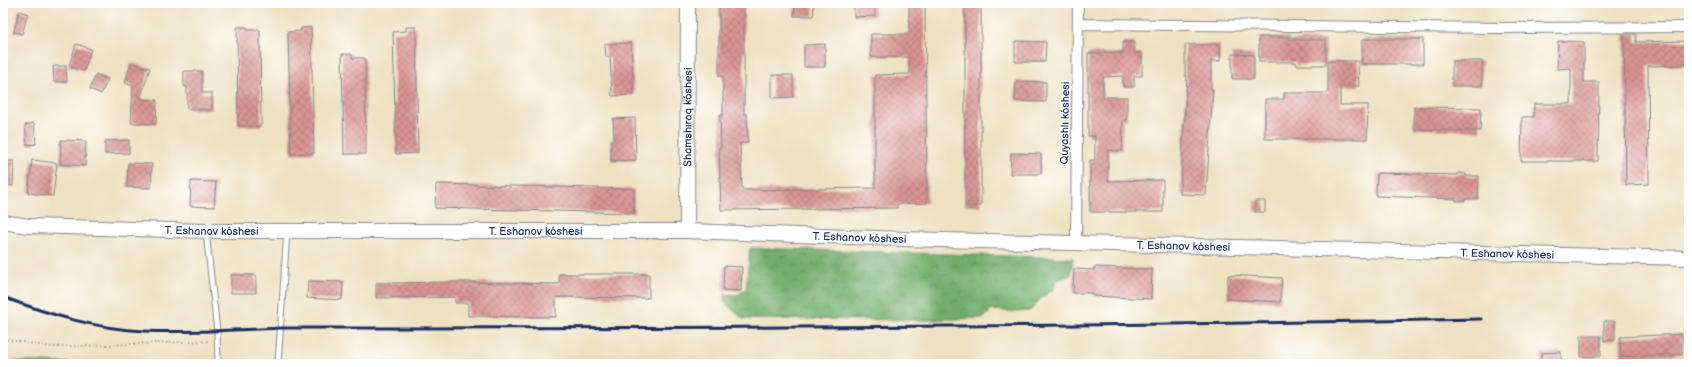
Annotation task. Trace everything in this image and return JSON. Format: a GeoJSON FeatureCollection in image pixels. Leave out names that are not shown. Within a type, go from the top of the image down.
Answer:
{"type":"FeatureCollection","features":[{"type":"Feature","properties":{"kind":"main road","name":"Shamshıraq kóshesi"},"geometry":{"type":"LineString","coordinates":[[688,3],[688,231]]}},
{"type":"Feature","properties":{"kind":"main road","name":"T. Eshanov kóshesi"},"geometry":{"type":"LineString","coordinates":[[3,222],[29,226],[206,231],[688,231],[1076,243],[1689,258]]}},
{"type":"Feature","properties":{"kind":"street","name":"Quyashlı kóshesi"},"geometry":{"type":"LineString","coordinates":[[1076,243],[1078,3]]}},
{"type":"Feature","properties":{"kind":"street"},"geometry":{"type":"LineString","coordinates":[[1078,24],[1503,28],[1689,27]]}},
{"type":"Feature","properties":{"kind":"lane"},"geometry":{"type":"LineString","coordinates":[[278,364],[287,230]]}},
{"type":"Feature","properties":{"kind":"lane"},"geometry":{"type":"LineString","coordinates":[[206,231],[218,364]]}},
{"type":"Feature","properties":{"kind":"path"},"geometry":{"type":"LineString","coordinates":[[3,339],[52,347],[217,341]]}},
{"type":"Feature","properties":{"kind":"green space"},"geometry":{"type":"Polygon","coordinates":[[[750,248],[1073,258],[1071,275],[1057,280],[1053,290],[1042,297],[1030,311],[1017,312],[992,310],[984,318],[927,320],[743,319],[724,302],[725,294],[738,295],[746,289],[750,248]]]}},
{"type":"Feature","properties":{"kind":"green space"},"geometry":{"type":"Polygon","coordinates":[[[3,361],[105,364],[3,364],[3,361]]]}},
{"type":"Feature","properties":{"kind":"building"},"geometry":{"type":"Polygon","coordinates":[[[719,3],[744,3],[744,114],[747,114],[748,143],[740,143],[742,190],[875,188],[875,75],[910,74],[909,57],[871,57],[871,34],[909,34],[909,3],[925,3],[927,203],[897,204],[897,208],[721,210],[719,147],[721,147],[720,115],[723,115],[723,76],[719,76],[719,3]]]}},
{"type":"Feature","properties":{"kind":"building"},"geometry":{"type":"Polygon","coordinates":[[[795,3],[814,3],[813,16],[794,16],[795,3]]]}},
{"type":"Feature","properties":{"kind":"building"},"geometry":{"type":"Polygon","coordinates":[[[854,3],[875,3],[875,16],[854,17],[854,3]]]}},
{"type":"Feature","properties":{"kind":"building"},"geometry":{"type":"Polygon","coordinates":[[[965,3],[981,3],[981,206],[965,206],[965,3]]]}},
{"type":"Feature","properties":{"kind":"building"},"geometry":{"type":"Polygon","coordinates":[[[19,11],[28,14],[22,34],[14,32],[19,11]]]}},
{"type":"Feature","properties":{"kind":"building"},"geometry":{"type":"Polygon","coordinates":[[[237,27],[247,27],[247,30],[260,30],[261,126],[238,126],[237,27]]]}},
{"type":"Feature","properties":{"kind":"building"},"geometry":{"type":"Polygon","coordinates":[[[311,27],[314,153],[291,154],[288,32],[301,31],[301,28],[311,27]]]}},
{"type":"Feature","properties":{"kind":"building"},"geometry":{"type":"Polygon","coordinates":[[[406,27],[416,27],[418,153],[396,154],[393,32],[406,31],[406,27]]]}},
{"type":"Feature","properties":{"kind":"building"},"geometry":{"type":"Polygon","coordinates":[[[1624,34],[1636,34],[1636,42],[1689,41],[1689,65],[1648,66],[1649,184],[1626,185],[1624,34]]]}},
{"type":"Feature","properties":{"kind":"building"},"geometry":{"type":"Polygon","coordinates":[[[1259,37],[1289,37],[1289,40],[1326,40],[1326,65],[1296,65],[1296,62],[1259,62],[1259,37]]]}},
{"type":"Feature","properties":{"kind":"building"},"geometry":{"type":"Polygon","coordinates":[[[1362,39],[1423,39],[1423,64],[1362,64],[1362,39]]]}},
{"type":"Feature","properties":{"kind":"building"},"geometry":{"type":"Polygon","coordinates":[[[1015,41],[1046,42],[1045,62],[1015,62],[1015,41]]]}},
{"type":"Feature","properties":{"kind":"building"},"geometry":{"type":"Polygon","coordinates":[[[1558,41],[1584,42],[1584,82],[1599,82],[1598,161],[1521,161],[1522,117],[1534,117],[1534,104],[1571,104],[1571,68],[1557,69],[1558,41]]]}},
{"type":"Feature","properties":{"kind":"building"},"geometry":{"type":"Polygon","coordinates":[[[1123,42],[1134,42],[1135,53],[1142,53],[1142,76],[1134,76],[1134,87],[1123,87],[1123,76],[1103,77],[1103,97],[1127,97],[1127,120],[1123,120],[1122,151],[1108,150],[1108,181],[1163,180],[1163,212],[1090,212],[1090,160],[1095,160],[1095,136],[1088,136],[1088,53],[1123,53],[1123,42]]]}},
{"type":"Feature","properties":{"kind":"building"},"geometry":{"type":"Polygon","coordinates":[[[631,43],[634,95],[612,96],[610,57],[606,57],[605,44],[631,43]]]}},
{"type":"Feature","properties":{"kind":"building"},"geometry":{"type":"Polygon","coordinates":[[[76,44],[91,49],[84,71],[69,66],[76,44]]]}},
{"type":"Feature","properties":{"kind":"building"},"geometry":{"type":"Polygon","coordinates":[[[825,44],[825,67],[804,67],[804,45],[825,44]]]}},
{"type":"Feature","properties":{"kind":"building"},"geometry":{"type":"Polygon","coordinates":[[[1220,44],[1220,61],[1211,61],[1211,89],[1213,89],[1206,195],[1180,194],[1187,76],[1185,76],[1185,45],[1220,44]]]}},
{"type":"Feature","properties":{"kind":"building"},"geometry":{"type":"Polygon","coordinates":[[[342,54],[352,54],[352,58],[365,58],[366,154],[344,154],[342,54]]]}},
{"type":"Feature","properties":{"kind":"building"},"geometry":{"type":"Polygon","coordinates":[[[1232,54],[1254,55],[1254,79],[1232,79],[1232,54]]]}},
{"type":"Feature","properties":{"kind":"building"},"geometry":{"type":"Polygon","coordinates":[[[1328,61],[1358,61],[1359,86],[1340,86],[1340,105],[1368,105],[1367,139],[1265,139],[1265,99],[1284,99],[1284,93],[1328,93],[1328,61]]]}},
{"type":"Feature","properties":{"kind":"building"},"geometry":{"type":"Polygon","coordinates":[[[1452,61],[1482,61],[1482,86],[1452,86],[1452,61]]]}},
{"type":"Feature","properties":{"kind":"building"},"geometry":{"type":"Polygon","coordinates":[[[131,63],[150,68],[140,99],[157,100],[156,124],[131,123],[133,86],[125,83],[131,63]]]}},
{"type":"Feature","properties":{"kind":"building"},"geometry":{"type":"Polygon","coordinates":[[[53,66],[66,66],[67,82],[54,82],[53,66]]]}},
{"type":"Feature","properties":{"kind":"building"},"geometry":{"type":"Polygon","coordinates":[[[184,71],[202,71],[202,93],[212,93],[212,110],[187,109],[187,87],[184,86],[184,71]]]}},
{"type":"Feature","properties":{"kind":"building"},"geometry":{"type":"Polygon","coordinates":[[[96,74],[108,79],[101,94],[90,89],[96,74]]]}},
{"type":"Feature","properties":{"kind":"building"},"geometry":{"type":"Polygon","coordinates":[[[772,75],[793,75],[793,97],[772,98],[772,75]]]}},
{"type":"Feature","properties":{"kind":"building"},"geometry":{"type":"Polygon","coordinates":[[[1016,81],[1046,82],[1046,102],[1015,101],[1016,81]]]}},
{"type":"Feature","properties":{"kind":"building"},"geometry":{"type":"Polygon","coordinates":[[[1414,107],[1481,108],[1480,131],[1414,129],[1414,107]]]}},
{"type":"Feature","properties":{"kind":"building"},"geometry":{"type":"Polygon","coordinates":[[[635,118],[636,160],[611,161],[611,140],[614,141],[613,119],[635,118]]]}},
{"type":"Feature","properties":{"kind":"building"},"geometry":{"type":"Polygon","coordinates":[[[34,123],[36,144],[27,145],[25,125],[34,123]]]}},
{"type":"Feature","properties":{"kind":"building"},"geometry":{"type":"Polygon","coordinates":[[[61,140],[86,141],[85,166],[60,164],[61,140]]]}},
{"type":"Feature","properties":{"kind":"building"},"geometry":{"type":"Polygon","coordinates":[[[129,140],[129,153],[105,154],[105,141],[129,140]]]}},
{"type":"Feature","properties":{"kind":"building"},"geometry":{"type":"Polygon","coordinates":[[[1011,153],[1041,154],[1041,174],[1010,174],[1011,153]]]}},
{"type":"Feature","properties":{"kind":"building"},"geometry":{"type":"Polygon","coordinates":[[[32,160],[57,163],[53,196],[28,193],[32,160]]]}},
{"type":"Feature","properties":{"kind":"building"},"geometry":{"type":"Polygon","coordinates":[[[3,161],[14,161],[13,186],[3,185],[3,161]]]}},
{"type":"Feature","properties":{"kind":"building"},"geometry":{"type":"Polygon","coordinates":[[[128,163],[152,164],[151,188],[127,187],[128,163]]]}},
{"type":"Feature","properties":{"kind":"building"},"geometry":{"type":"Polygon","coordinates":[[[1377,173],[1458,175],[1458,173],[1466,174],[1466,176],[1479,176],[1478,199],[1456,201],[1456,199],[1376,196],[1377,173]]]}},
{"type":"Feature","properties":{"kind":"building"},"geometry":{"type":"Polygon","coordinates":[[[191,181],[216,182],[214,207],[190,206],[191,181]]]}},
{"type":"Feature","properties":{"kind":"building"},"geometry":{"type":"Polygon","coordinates":[[[436,184],[634,189],[634,213],[435,208],[436,184]]]}},
{"type":"Feature","properties":{"kind":"building"},"geometry":{"type":"Polygon","coordinates":[[[1255,201],[1265,201],[1265,212],[1255,212],[1255,201]]]}},
{"type":"Feature","properties":{"kind":"building"},"geometry":{"type":"Polygon","coordinates":[[[724,266],[742,267],[741,291],[723,290],[724,266]]]}},
{"type":"Feature","properties":{"kind":"building"},"geometry":{"type":"Polygon","coordinates":[[[1094,267],[1152,269],[1151,299],[1093,296],[1093,293],[1073,293],[1074,269],[1094,270],[1094,267]]]}},
{"type":"Feature","properties":{"kind":"building"},"geometry":{"type":"Polygon","coordinates":[[[559,274],[649,274],[649,298],[556,297],[556,317],[468,316],[468,303],[455,303],[455,297],[376,298],[376,283],[465,282],[559,284],[559,274]]]}},
{"type":"Feature","properties":{"kind":"building"},"geometry":{"type":"Polygon","coordinates":[[[231,275],[256,275],[256,293],[231,293],[231,275]]]}},
{"type":"Feature","properties":{"kind":"building"},"geometry":{"type":"Polygon","coordinates":[[[1228,275],[1282,278],[1280,302],[1227,299],[1228,275]]]}},
{"type":"Feature","properties":{"kind":"building"},"geometry":{"type":"Polygon","coordinates":[[[308,281],[343,282],[342,300],[307,298],[308,281]]]}},
{"type":"Feature","properties":{"kind":"building"},"geometry":{"type":"Polygon","coordinates":[[[1604,321],[1615,321],[1615,340],[1604,341],[1604,321]]]}},
{"type":"Feature","properties":{"kind":"building"},"geometry":{"type":"Polygon","coordinates":[[[1682,334],[1682,354],[1621,357],[1620,337],[1682,334]]]}},
{"type":"Feature","properties":{"kind":"building"},"geometry":{"type":"Polygon","coordinates":[[[1581,336],[1601,336],[1601,356],[1581,357],[1581,336]]]}},
{"type":"Feature","properties":{"kind":"building"},"geometry":{"type":"Polygon","coordinates":[[[1561,352],[1561,364],[1541,364],[1541,353],[1561,352]]]}},
{"type":"Feature","properties":{"kind":"railway"},"geometry":{"type":"LineString","coordinates":[[3,297],[55,315],[90,324],[126,330],[161,332],[281,328],[581,328],[1181,324],[1481,319]]}}]}
